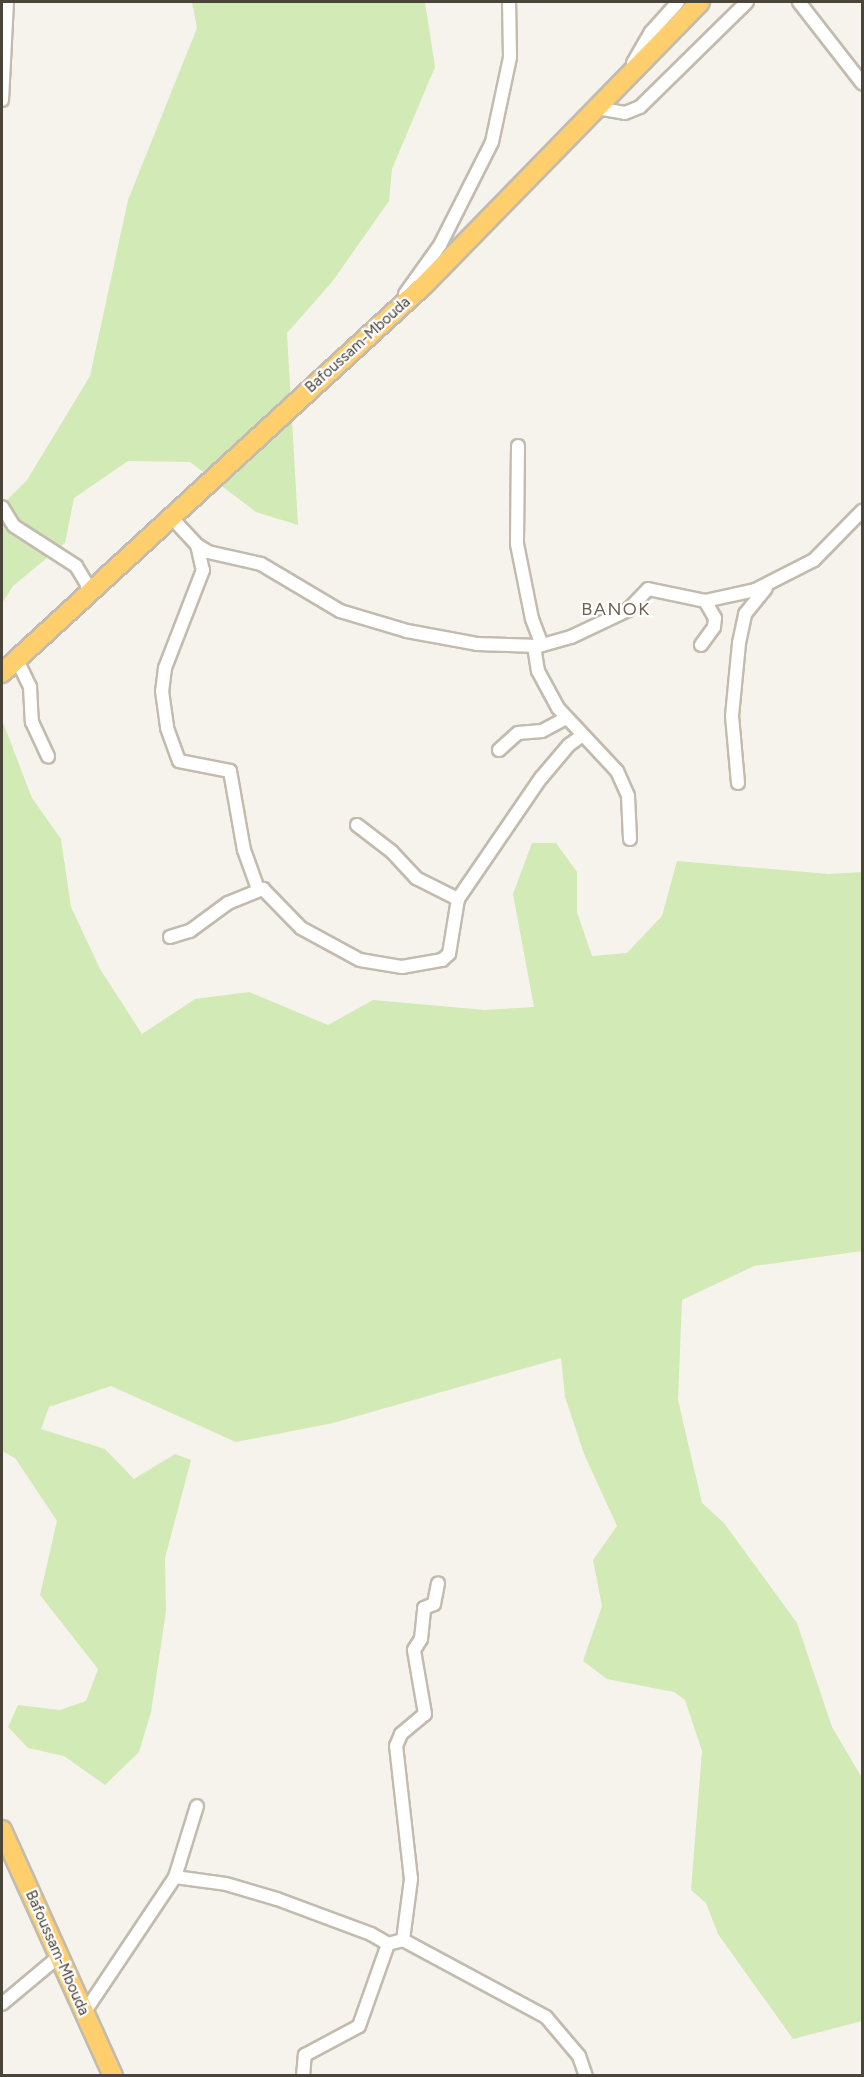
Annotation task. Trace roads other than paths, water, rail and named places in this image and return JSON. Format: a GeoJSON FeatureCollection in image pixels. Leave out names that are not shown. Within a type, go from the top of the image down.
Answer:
{"type":"FeatureCollection","features":[{"type":"Feature","properties":{"kind":"highway","name":"Bafoussam-Mbouda"},"geometry":{"type":"LineString","coordinates":[[2,673],[16,658],[87,597],[390,314],[700,2]]}},
{"type":"Feature","properties":{"kind":"highway","name":"Bafoussam-Mbouda"},"geometry":{"type":"LineString","coordinates":[[2,1830],[57,1958],[113,2076]]}},
{"type":"Feature","properties":{"kind":"street"},"geometry":{"type":"LineString","coordinates":[[2,100],[8,2]]}},
{"type":"Feature","properties":{"kind":"street"},"geometry":{"type":"LineString","coordinates":[[390,314],[440,245],[492,142],[510,57],[508,2]]}},
{"type":"Feature","properties":{"kind":"street"},"geometry":{"type":"LineString","coordinates":[[628,72],[651,32],[678,2]]}},
{"type":"Feature","properties":{"kind":"street"},"geometry":{"type":"LineString","coordinates":[[597,108],[625,113],[640,107],[747,2]]}},
{"type":"Feature","properties":{"kind":"street"},"geometry":{"type":"LineString","coordinates":[[799,2],[862,83]]}},
{"type":"Feature","properties":{"kind":"street"},"geometry":{"type":"LineString","coordinates":[[518,446],[517,544],[538,646],[538,671],[566,718],[618,771],[628,796],[630,839]]}},
{"type":"Feature","properties":{"kind":"street"},"geometry":{"type":"LineString","coordinates":[[2,507],[14,526],[76,566],[87,584],[87,597]]}},
{"type":"Feature","properties":{"kind":"street"},"geometry":{"type":"LineString","coordinates":[[171,517],[197,545],[208,552],[261,564],[340,610],[406,632],[477,644],[538,646],[571,637],[628,610],[648,589],[705,602],[772,583],[814,560],[862,511]]}},
{"type":"Feature","properties":{"kind":"street"},"geometry":{"type":"LineString","coordinates":[[197,545],[202,559],[201,582],[184,615],[165,668],[164,715],[179,761],[230,771],[244,850],[258,889]]}},
{"type":"Feature","properties":{"kind":"street"},"geometry":{"type":"LineString","coordinates":[[738,783],[732,716],[739,644],[746,614],[772,583]]}},
{"type":"Feature","properties":{"kind":"street"},"geometry":{"type":"LineString","coordinates":[[701,645],[714,627],[715,618],[705,602]]}},
{"type":"Feature","properties":{"kind":"street"},"geometry":{"type":"LineString","coordinates":[[16,658],[30,687],[32,722],[48,758]]}},
{"type":"Feature","properties":{"kind":"street"},"geometry":{"type":"LineString","coordinates":[[499,750],[518,733],[542,731],[566,718]]}},
{"type":"Feature","properties":{"kind":"street"},"geometry":{"type":"LineString","coordinates":[[170,937],[190,931],[228,903],[258,889],[270,892],[301,927],[353,957],[389,967],[423,965],[447,957],[458,898],[547,771],[583,735]]}},
{"type":"Feature","properties":{"kind":"street"},"geometry":{"type":"LineString","coordinates":[[357,825],[392,852],[416,878],[458,898]]}},
{"type":"Feature","properties":{"kind":"street"},"geometry":{"type":"LineString","coordinates":[[403,1940],[411,1879],[396,1746],[401,1734],[425,1714],[414,1650],[421,1639],[424,1608],[434,1604],[438,1583]]}},
{"type":"Feature","properties":{"kind":"street"},"geometry":{"type":"LineString","coordinates":[[84,2013],[175,1877],[197,1806]]}},
{"type":"Feature","properties":{"kind":"street"},"geometry":{"type":"LineString","coordinates":[[175,1877],[226,1884],[277,1899],[371,1934],[388,1944],[403,1940],[546,2017],[579,2056],[586,2076]]}},
{"type":"Feature","properties":{"kind":"street"},"geometry":{"type":"LineString","coordinates":[[303,2076],[305,2055],[359,2026],[388,1944]]}},
{"type":"Feature","properties":{"kind":"street"},"geometry":{"type":"LineString","coordinates":[[2,2004],[57,1958]]}},
{"type":"Feature","properties":{"kind":"district","name":"BANOK"},"geometry":{"type":"Point","coordinates":[616,609]}}]}
